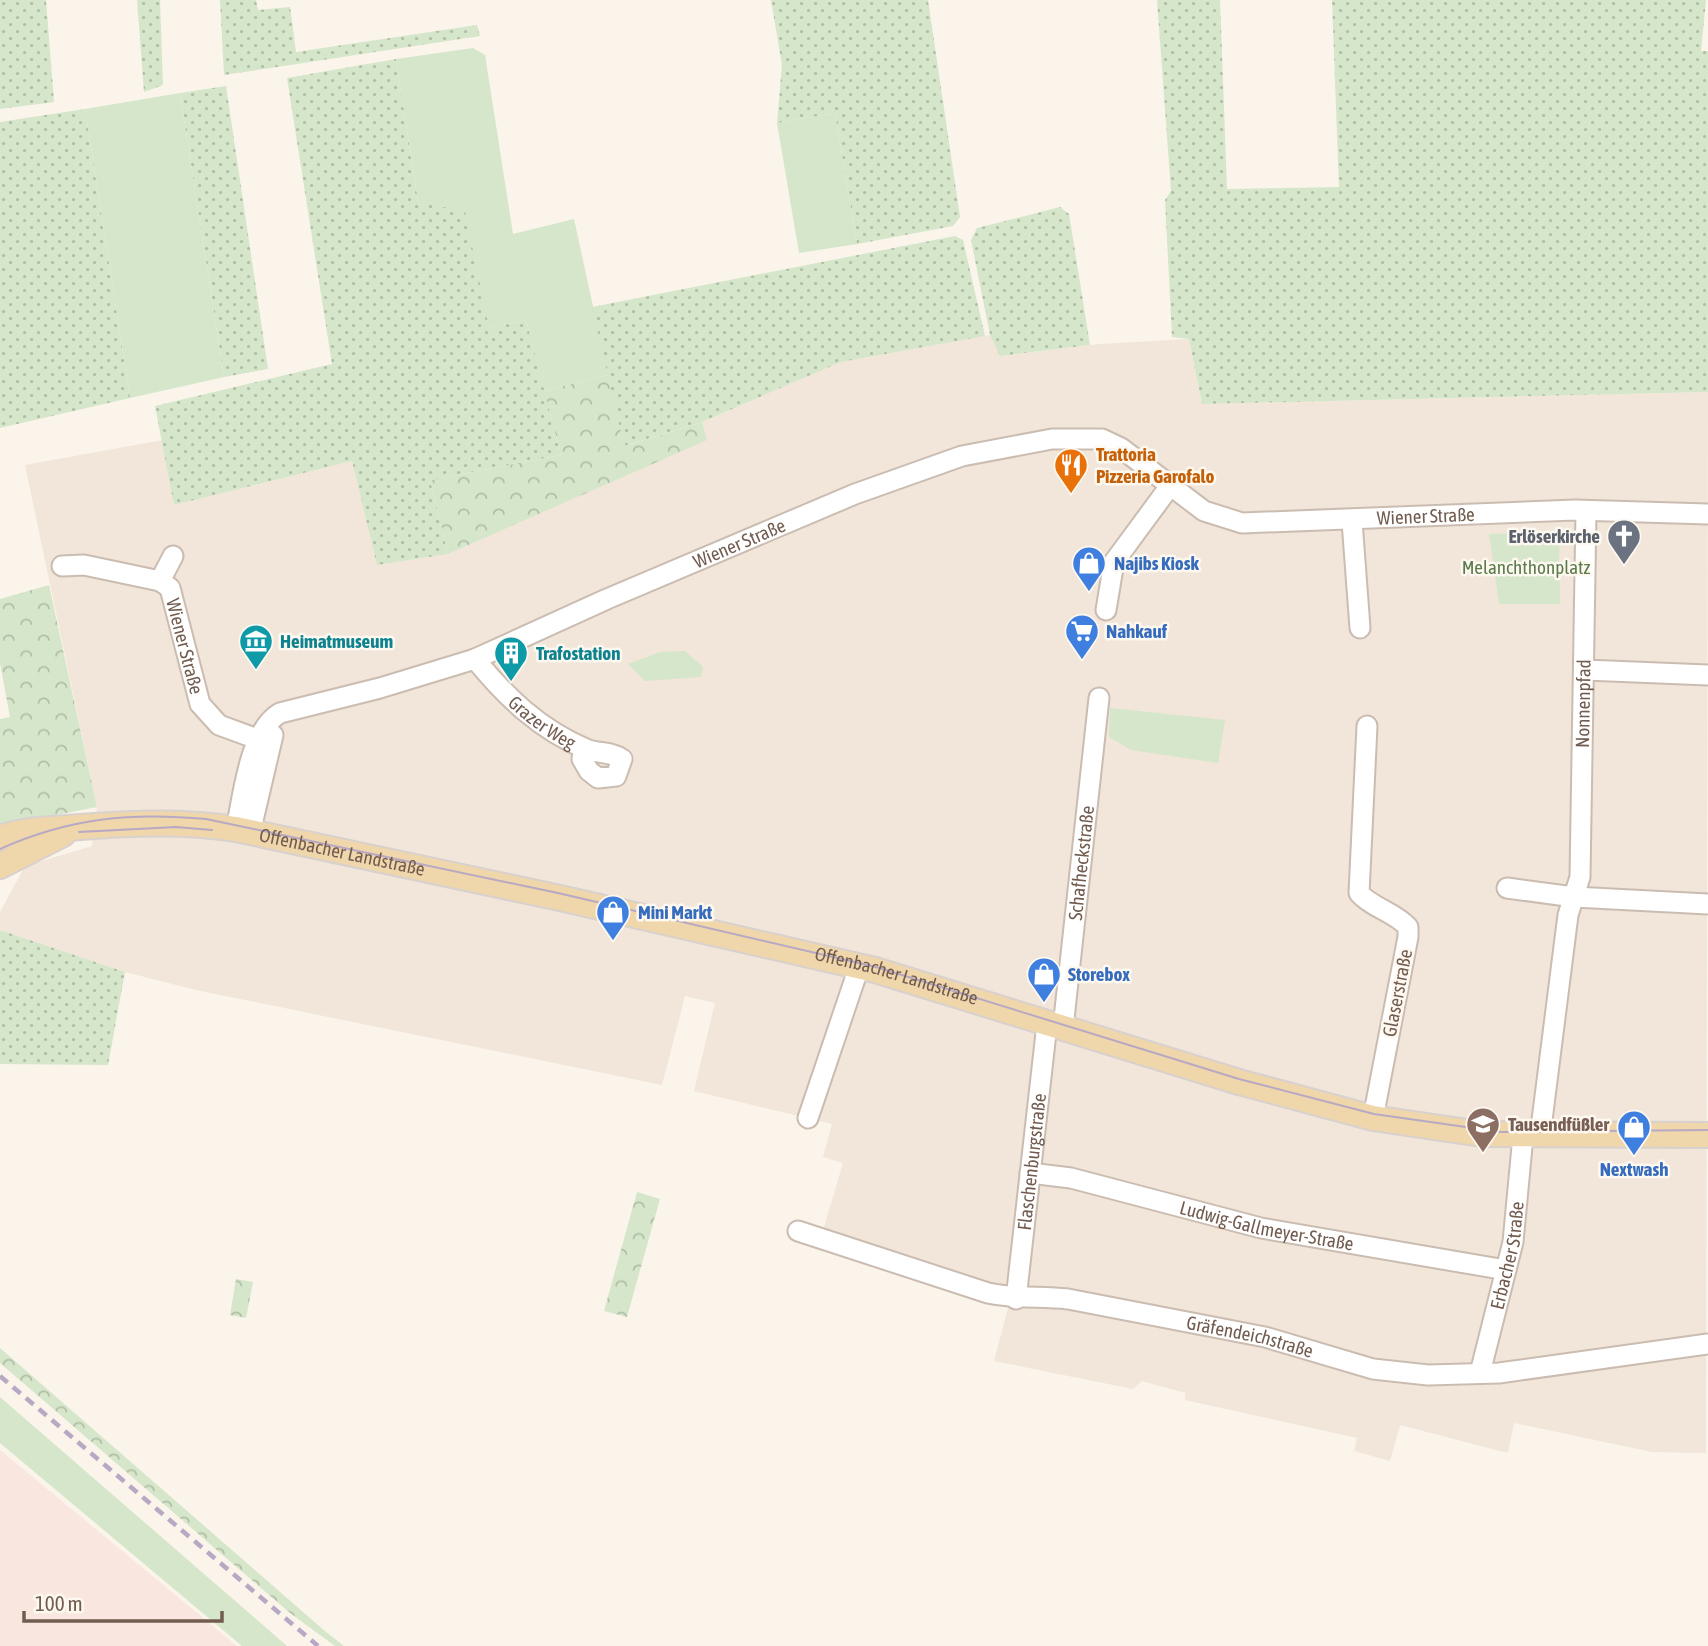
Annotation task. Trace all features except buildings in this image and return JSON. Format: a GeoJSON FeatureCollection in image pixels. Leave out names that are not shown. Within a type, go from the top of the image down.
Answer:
{"type":"FeatureCollection","features":[{"type":"Feature","properties":{"kind":"main road","name":"Offenbacher Landstraße"},"geometry":{"type":"LineString","coordinates":[[0,838],[52,828],[167,822],[243,831],[560,898],[859,967],[1239,1082],[1373,1118],[1481,1134],[1708,1135]]}},
{"type":"Feature","properties":{"kind":"main road","name":"Offenbacher Landstraße"},"geometry":{"type":"LineString","coordinates":[[0,866],[79,827]]}},
{"type":"Feature","properties":{"kind":"street","name":"Wiener Straße"},"geometry":{"type":"LineString","coordinates":[[243,831],[264,742],[304,706],[380,688],[475,659],[855,494],[962,456],[1052,439],[1085,436],[1102,439],[1121,448],[1204,511],[1242,523],[1586,510],[1708,514]]}},
{"type":"Feature","properties":{"kind":"street"},"geometry":{"type":"LineString","coordinates":[[1106,610],[1114,562],[1170,486]]}},
{"type":"Feature","properties":{"kind":"street","name":"Nonnenpfad"},"geometry":{"type":"LineString","coordinates":[[1531,1136],[1568,915],[1580,877],[1586,510]]}},
{"type":"Feature","properties":{"kind":"street","name":"Wiener Straße"},"geometry":{"type":"LineString","coordinates":[[1352,520],[1360,628]]}},
{"type":"Feature","properties":{"kind":"street"},"geometry":{"type":"LineString","coordinates":[[160,581],[173,555]]}},
{"type":"Feature","properties":{"kind":"street","name":"Wiener Straße"},"geometry":{"type":"LineString","coordinates":[[62,566],[83,565],[160,581],[170,588],[200,704],[219,725],[264,742]]}},
{"type":"Feature","properties":{"kind":"street","name":"Grazer Weg"},"geometry":{"type":"LineString","coordinates":[[475,659],[512,703],[584,748]]}},
{"type":"Feature","properties":{"kind":"street"},"geometry":{"type":"LineString","coordinates":[[1584,670],[1708,675]]}},
{"type":"Feature","properties":{"kind":"street","name":"Schafheckstraße"},"geometry":{"type":"LineString","coordinates":[[1055,1026],[1099,698]]}},
{"type":"Feature","properties":{"kind":"street","name":"Glaserstraße"},"geometry":{"type":"LineString","coordinates":[[1367,726],[1359,893],[1365,900],[1397,915],[1408,927],[1373,1118]]}},
{"type":"Feature","properties":{"kind":"street"},"geometry":{"type":"LineString","coordinates":[[1507,888],[1574,897],[1708,904]]}},
{"type":"Feature","properties":{"kind":"street"},"geometry":{"type":"LineString","coordinates":[[808,1118],[859,967]]}},
{"type":"Feature","properties":{"kind":"street","name":"Flaschenburgstraße"},"geometry":{"type":"LineString","coordinates":[[1016,1299],[1030,1173],[1055,1026]]}},
{"type":"Feature","properties":{"kind":"street","name":"Erbacher Straße"},"geometry":{"type":"LineString","coordinates":[[1480,1373],[1506,1270],[1531,1136]]}},
{"type":"Feature","properties":{"kind":"street","name":"Ludwig-Gallmeyer-Straße"},"geometry":{"type":"LineString","coordinates":[[1030,1173],[1071,1178],[1261,1228],[1506,1270]]}},
{"type":"Feature","properties":{"kind":"street","name":"Gräfendeichstraße"},"geometry":{"type":"LineString","coordinates":[[797,1231],[988,1293],[1016,1299],[1068,1299],[1265,1338],[1343,1361],[1402,1374],[1480,1373],[1708,1344]]}},
{"type":"Feature","properties":{"kind":"shaded area"},"geometry":{"type":"Polygon","coordinates":[[[990,335],[1000,356],[1100,344],[1189,339],[1202,404],[1708,392],[1706,1453],[1652,1452],[1514,1423],[1508,1453],[1400,1425],[1390,1461],[1354,1451],[1357,1438],[1185,1400],[1185,1393],[1142,1381],[1133,1389],[994,1361],[1009,1304],[819,1244],[843,1163],[823,1157],[832,1124],[694,1091],[715,1003],[685,996],[662,1085],[196,990],[125,972],[0,930],[0,912],[25,866],[92,846],[97,807],[25,465],[163,440],[174,505],[352,461],[377,565],[448,554],[706,440],[702,422],[841,362],[990,335]]]}},
{"type":"Feature","properties":{"kind":"shaded area"},"geometry":{"type":"Polygon","coordinates":[[[0,1450],[237,1646],[0,1646],[0,1450]]]}},
{"type":"Feature","properties":{"kind":"green space"},"geometry":{"type":"Polygon","coordinates":[[[0,0],[46,0],[54,102],[0,109],[0,0]]]}},
{"type":"Feature","properties":{"kind":"green space"},"geometry":{"type":"Polygon","coordinates":[[[137,0],[160,0],[163,85],[144,92],[137,0]]]}},
{"type":"Feature","properties":{"kind":"green space"},"geometry":{"type":"Polygon","coordinates":[[[220,0],[256,0],[258,10],[290,7],[296,52],[477,25],[480,36],[224,75],[220,0]]]}},
{"type":"Feature","properties":{"kind":"green space"},"geometry":{"type":"Polygon","coordinates":[[[771,0],[928,0],[960,217],[953,226],[857,244],[835,113],[777,123],[782,65],[771,0]]]}},
{"type":"Feature","properties":{"kind":"green space"},"geometry":{"type":"Polygon","coordinates":[[[1157,0],[1220,0],[1227,189],[1339,187],[1332,0],[1706,0],[1701,51],[1708,51],[1708,392],[1202,404],[1189,339],[1172,337],[1165,200],[1171,191],[1157,0]]]}},
{"type":"Feature","properties":{"kind":"green space"},"geometry":{"type":"Polygon","coordinates":[[[473,48],[485,55],[513,234],[574,219],[608,375],[544,391],[526,320],[489,328],[418,201],[396,59],[473,48]]]}},
{"type":"Feature","properties":{"kind":"green space"},"geometry":{"type":"Polygon","coordinates":[[[396,59],[418,201],[465,212],[489,328],[526,320],[561,455],[430,480],[448,554],[377,565],[352,461],[174,505],[155,406],[332,364],[287,78],[396,59]]]}},
{"type":"Feature","properties":{"kind":"green space"},"geometry":{"type":"Polygon","coordinates":[[[226,86],[268,369],[224,377],[180,93],[226,86]]]}},
{"type":"Feature","properties":{"kind":"green space"},"geometry":{"type":"Polygon","coordinates":[[[180,93],[224,377],[130,398],[85,109],[180,93]]]}},
{"type":"Feature","properties":{"kind":"green space"},"geometry":{"type":"Polygon","coordinates":[[[85,109],[130,398],[0,428],[0,122],[85,109]]]}},
{"type":"Feature","properties":{"kind":"green space"},"geometry":{"type":"Polygon","coordinates":[[[835,113],[857,244],[799,253],[777,123],[835,113]]]}},
{"type":"Feature","properties":{"kind":"green space"},"geometry":{"type":"Polygon","coordinates":[[[1060,207],[1069,214],[1090,345],[1000,356],[990,335],[971,240],[977,228],[1060,207]]]}},
{"type":"Feature","properties":{"kind":"green space"},"geometry":{"type":"Polygon","coordinates":[[[955,236],[963,240],[985,336],[841,362],[702,422],[624,446],[592,307],[955,236]]]}},
{"type":"Feature","properties":{"kind":"green space"},"geometry":{"type":"Polygon","coordinates":[[[608,375],[625,446],[702,422],[707,440],[448,554],[430,480],[561,455],[544,391],[608,375]]]}},
{"type":"Feature","properties":{"kind":"green space","name":"Melanchthonplatz"},"geometry":{"type":"Polygon","coordinates":[[[1559,532],[1560,604],[1499,604],[1489,534],[1559,532]]]}},
{"type":"Feature","properties":{"kind":"green space"},"geometry":{"type":"Polygon","coordinates":[[[49,585],[97,807],[0,826],[0,719],[10,717],[0,663],[0,599],[49,585]]]}},
{"type":"Feature","properties":{"kind":"green space"},"geometry":{"type":"Polygon","coordinates":[[[685,651],[703,667],[701,677],[645,681],[628,664],[660,652],[685,651]]]}},
{"type":"Feature","properties":{"kind":"green space"},"geometry":{"type":"Polygon","coordinates":[[[1110,708],[1225,720],[1218,763],[1131,750],[1109,737],[1110,708]]]}},
{"type":"Feature","properties":{"kind":"green space"},"geometry":{"type":"Polygon","coordinates":[[[0,930],[125,972],[108,1065],[0,1064],[0,930]]]}},
{"type":"Feature","properties":{"kind":"green space"},"geometry":{"type":"Polygon","coordinates":[[[637,1192],[660,1199],[627,1317],[604,1311],[637,1192]]]}},
{"type":"Feature","properties":{"kind":"green space"},"geometry":{"type":"Polygon","coordinates":[[[236,1279],[253,1282],[246,1318],[230,1315],[236,1279]]]}},
{"type":"Feature","properties":{"kind":"green space"},"geometry":{"type":"Polygon","coordinates":[[[0,1348],[344,1646],[335,1646],[290,1613],[0,1363],[0,1348]]]}},
{"type":"Feature","properties":{"kind":"green space"},"geometry":{"type":"Polygon","coordinates":[[[0,1397],[287,1646],[242,1646],[0,1443],[0,1397]]]}},
{"type":"Feature","properties":{"kind":"tram line"},"geometry":{"type":"LineString","coordinates":[[0,849],[51,830],[101,820],[152,816],[206,819],[558,893],[876,967],[1239,1079],[1374,1114],[1501,1132],[1708,1130]]}},
{"type":"Feature","properties":{"kind":"tram line"},"geometry":{"type":"LineString","coordinates":[[79,832],[176,827],[212,830]]}},
{"type":"Feature","properties":{"kind":"railway"},"geometry":{"type":"LineString","coordinates":[[0,1376],[318,1646]]}},
{"type":"Feature","properties":{"kind":"place","name":"Trattoria Pizzeria Garofalo"},"geometry":{"type":"Point","coordinates":[1071,495]}},
{"type":"Feature","properties":{"kind":"place","name":"Erlöserkirche"},"geometry":{"type":"Point","coordinates":[1624,566]}},
{"type":"Feature","properties":{"kind":"place","name":"Najibs Kiosk"},"geometry":{"type":"Point","coordinates":[1089,593]}},
{"type":"Feature","properties":{"kind":"place","name":"Nahkauf"},"geometry":{"type":"Point","coordinates":[1082,661]}},
{"type":"Feature","properties":{"kind":"place","name":"Heimatmuseum"},"geometry":{"type":"Point","coordinates":[256,671]}},
{"type":"Feature","properties":{"kind":"place","name":"Trafostation"},"geometry":{"type":"Point","coordinates":[511,683]}},
{"type":"Feature","properties":{"kind":"place","name":"Mini Markt"},"geometry":{"type":"Point","coordinates":[613,942]}},
{"type":"Feature","properties":{"kind":"place","name":"Storebox"},"geometry":{"type":"Point","coordinates":[1044,1004]}},
{"type":"Feature","properties":{"kind":"place","name":"Tausendfüßler"},"geometry":{"type":"Point","coordinates":[1483,1154]}},
{"type":"Feature","properties":{"kind":"place","name":"Nextwash"},"geometry":{"type":"Point","coordinates":[1634,1157]}}]}
